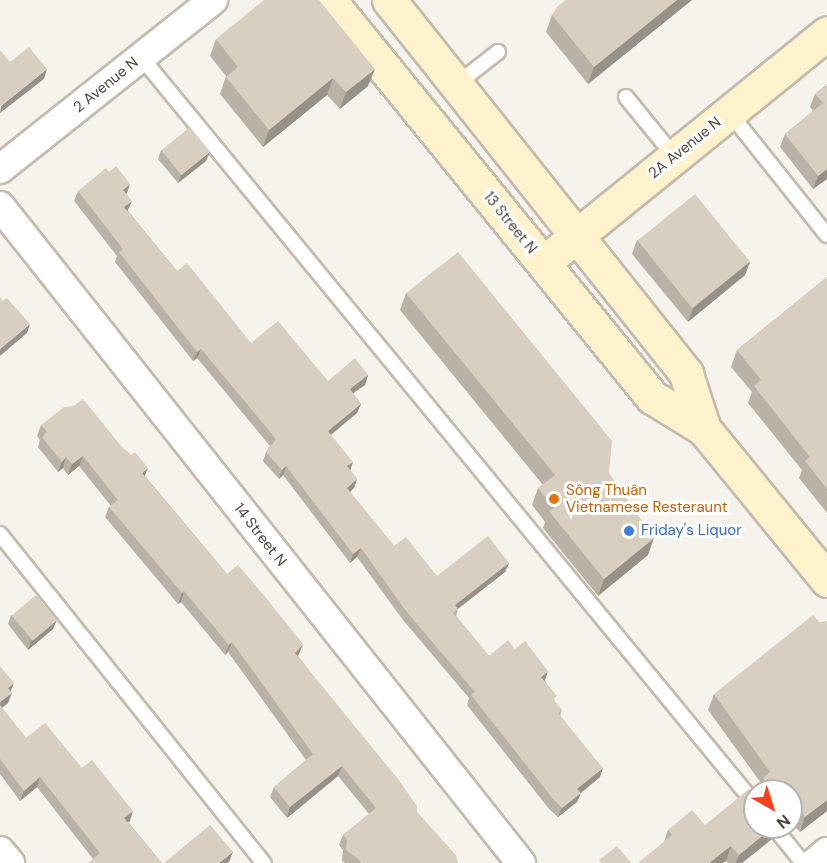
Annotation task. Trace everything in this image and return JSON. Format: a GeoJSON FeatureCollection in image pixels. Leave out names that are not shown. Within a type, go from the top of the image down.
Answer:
{"type":"FeatureCollection","features":[{"type":"Feature","properties":{"kind":"street","name":"2 Avenue N"},"geometry":{"type":"LineString","coordinates":[[0,169],[213,0]]}},
{"type":"Feature","properties":{"kind":"street","name":"13 Street N"},"geometry":{"type":"LineString","coordinates":[[329,0],[652,397],[704,429],[827,580]]}},
{"type":"Feature","properties":{"kind":"street","name":"13 Street N"},"geometry":{"type":"LineString","coordinates":[[389,0],[686,374],[704,429]]}},
{"type":"Feature","properties":{"kind":"street","name":"2A Avenue N"},"geometry":{"type":"LineString","coordinates":[[543,263],[827,33]]}},
{"type":"Feature","properties":{"kind":"street","name":"14 Street N"},"geometry":{"type":"LineString","coordinates":[[0,206],[519,862]]}},
{"type":"Feature","properties":{"kind":"street"},"geometry":{"type":"LineString","coordinates":[[0,850],[10,863]]}},
{"type":"Feature","properties":{"kind":"street"},"geometry":{"type":"LineString","coordinates":[[814,863],[827,852]]}},
{"type":"Feature","properties":{"kind":"lane"},"geometry":{"type":"LineString","coordinates":[[457,84],[498,52]]}},
{"type":"Feature","properties":{"kind":"lane"},"geometry":{"type":"LineString","coordinates":[[141,57],[743,789]]}},
{"type":"Feature","properties":{"kind":"lane"},"geometry":{"type":"LineString","coordinates":[[626,97],[674,156]]}},
{"type":"Feature","properties":{"kind":"lane"},"geometry":{"type":"LineString","coordinates":[[729,112],[827,235]]}},
{"type":"Feature","properties":{"kind":"lane"},"geometry":{"type":"LineString","coordinates":[[0,534],[264,863]]}},
{"type":"Feature","properties":{"kind":"lane"},"geometry":{"type":"LineString","coordinates":[[784,839],[803,863]]}},
{"type":"Feature","properties":{"kind":"building"},"geometry":{"type":"Polygon","coordinates":[[[264,0],[319,0],[375,69],[346,92],[333,78],[269,130],[226,77],[238,67],[216,39],[264,0]]]}},
{"type":"Feature","properties":{"kind":"building"},"geometry":{"type":"Polygon","coordinates":[[[566,0],[677,0],[594,67],[552,15],[557,7],[566,0]]]}},
{"type":"Feature","properties":{"kind":"building"},"geometry":{"type":"Polygon","coordinates":[[[29,47],[47,69],[1,106],[0,50],[10,62],[29,47]]]}},
{"type":"Feature","properties":{"kind":"building"},"geometry":{"type":"Polygon","coordinates":[[[827,84],[827,169],[818,176],[785,134],[823,103],[815,94],[827,84]]]}},
{"type":"Feature","properties":{"kind":"building"},"geometry":{"type":"Polygon","coordinates":[[[190,127],[210,152],[181,175],[161,150],[190,127]]]}},
{"type":"Feature","properties":{"kind":"building"},"geometry":{"type":"Polygon","coordinates":[[[116,166],[130,184],[123,190],[132,201],[124,207],[177,271],[187,263],[251,343],[278,321],[328,381],[355,358],[368,375],[350,389],[361,404],[328,431],[353,462],[347,466],[357,479],[347,488],[394,546],[406,537],[437,576],[488,536],[509,563],[455,605],[458,609],[453,613],[489,656],[508,640],[515,649],[525,641],[548,671],[541,677],[557,696],[553,699],[562,710],[558,713],[603,768],[577,789],[581,793],[562,808],[471,695],[475,692],[406,611],[361,548],[353,554],[286,466],[282,470],[266,452],[276,439],[201,349],[197,352],[119,252],[123,249],[78,191],[106,168],[109,172],[116,166]]]}},
{"type":"Feature","properties":{"kind":"building"},"geometry":{"type":"Polygon","coordinates":[[[695,194],[750,262],[692,308],[637,241],[695,194]]]}},
{"type":"Feature","properties":{"kind":"building"},"geometry":{"type":"Polygon","coordinates":[[[458,252],[612,441],[609,473],[654,538],[604,579],[549,511],[554,508],[538,488],[555,475],[406,293],[458,252]]]}},
{"type":"Feature","properties":{"kind":"building"},"geometry":{"type":"Polygon","coordinates":[[[827,277],[827,489],[805,461],[810,457],[754,386],[761,380],[737,350],[827,277]]]}},
{"type":"Feature","properties":{"kind":"building"},"geometry":{"type":"Polygon","coordinates":[[[0,297],[3,301],[7,298],[30,324],[0,349],[0,297]]]}},
{"type":"Feature","properties":{"kind":"building"},"geometry":{"type":"Polygon","coordinates":[[[83,399],[122,447],[131,455],[135,452],[148,468],[142,473],[227,574],[238,565],[266,598],[303,644],[295,653],[398,779],[417,806],[417,812],[456,855],[458,863],[361,863],[346,850],[347,840],[343,835],[376,808],[342,766],[290,807],[274,787],[313,754],[232,642],[229,645],[109,507],[118,500],[83,456],[72,464],[66,457],[62,462],[42,437],[47,432],[41,425],[64,407],[74,406],[83,399]]]}},
{"type":"Feature","properties":{"kind":"building"},"geometry":{"type":"Polygon","coordinates":[[[36,595],[57,620],[33,641],[11,616],[36,595]]]}},
{"type":"Feature","properties":{"kind":"building"},"geometry":{"type":"Polygon","coordinates":[[[813,615],[819,622],[827,621],[827,800],[805,817],[803,814],[803,779],[764,779],[770,772],[714,694],[813,615]]]}},
{"type":"Feature","properties":{"kind":"building"},"geometry":{"type":"Polygon","coordinates":[[[0,666],[14,683],[8,688],[12,693],[0,702],[0,666]]]}},
{"type":"Feature","properties":{"kind":"building"},"geometry":{"type":"Polygon","coordinates":[[[0,705],[26,738],[45,723],[82,768],[92,760],[133,811],[124,818],[162,863],[88,863],[100,853],[40,777],[24,791],[0,759],[0,705]]]}},
{"type":"Feature","properties":{"kind":"building"},"geometry":{"type":"Polygon","coordinates":[[[743,794],[743,839],[758,839],[739,855],[731,846],[709,863],[638,863],[672,835],[668,830],[692,810],[705,825],[743,794]]]}},
{"type":"Feature","properties":{"kind":"building"},"geometry":{"type":"Polygon","coordinates":[[[210,825],[233,852],[219,863],[164,863],[210,825]]]}},
{"type":"Feature","properties":{"kind":"building"},"geometry":{"type":"Polygon","coordinates":[[[617,846],[631,863],[601,863],[599,860],[617,846]]]}},
{"type":"Feature","properties":{"kind":"place","name":"Sông Thuân Vietnamese Resteraunt"},"geometry":{"type":"Point","coordinates":[554,499]}},
{"type":"Feature","properties":{"kind":"place","name":"Friday's Liquor"},"geometry":{"type":"Point","coordinates":[629,531]}}]}
